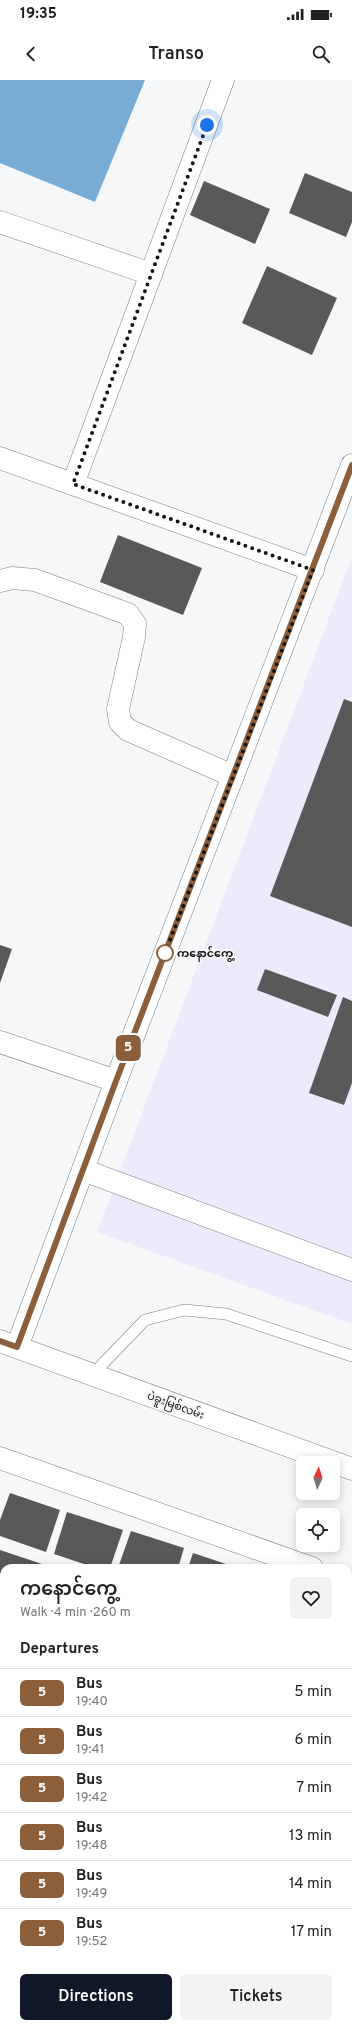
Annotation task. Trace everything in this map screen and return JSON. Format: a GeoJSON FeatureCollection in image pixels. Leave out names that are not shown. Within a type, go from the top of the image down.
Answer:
{"type":"FeatureCollection","features":[{"type":"Feature","properties":{"kind":"street"},"geometry":{"type":"LineString","coordinates":[[73,484],[223,80]]}},
{"type":"Feature","properties":{"kind":"street"},"geometry":{"type":"LineString","coordinates":[[0,222],[151,274]]}},
{"type":"Feature","properties":{"kind":"street"},"geometry":{"type":"LineString","coordinates":[[0,458],[313,570]]}},
{"type":"Feature","properties":{"kind":"street"},"geometry":{"type":"LineString","coordinates":[[8,1344],[83,1170],[352,465]]}},
{"type":"Feature","properties":{"kind":"street"},"geometry":{"type":"LineString","coordinates":[[0,581],[12,578],[35,580],[128,614],[135,624],[134,637],[118,709],[120,722],[128,730],[233,776]]}},
{"type":"Feature","properties":{"kind":"street"},"geometry":{"type":"LineString","coordinates":[[0,1042],[116,1081]]}},
{"type":"Feature","properties":{"kind":"street"},"geometry":{"type":"LineString","coordinates":[[83,1170],[352,1270]]}},
{"type":"Feature","properties":{"kind":"street","name":"ပဲခူးမြစ်လမ်း"},"geometry":{"type":"LineString","coordinates":[[8,1344],[352,1469]]}},
{"type":"Feature","properties":{"kind":"street"},"geometry":{"type":"LineString","coordinates":[[0,1458],[301,1564]]}},
{"type":"Feature","properties":{"kind":"lane"},"geometry":{"type":"LineString","coordinates":[[92,1374],[145,1320],[184,1310],[226,1314],[352,1356]]}},
{"type":"Feature","properties":{"kind":"shaded area"},"geometry":{"type":"Polygon","coordinates":[[[352,557],[352,1324],[97,1232],[352,557]]]}},
{"type":"Feature","properties":{"kind":"water"},"geometry":{"type":"Polygon","coordinates":[[[0,80],[145,80],[95,202],[0,163],[0,80]]]}},
{"type":"Feature","properties":{"kind":"building"},"geometry":{"type":"Polygon","coordinates":[[[305,173],[352,192],[352,222],[346,237],[289,213],[305,173]]]}},
{"type":"Feature","properties":{"kind":"building"},"geometry":{"type":"Polygon","coordinates":[[[204,181],[270,209],[255,244],[190,215],[204,181]]]}},
{"type":"Feature","properties":{"kind":"building"},"geometry":{"type":"Polygon","coordinates":[[[267,266],[337,298],[312,355],[242,323],[267,266]]]}},
{"type":"Feature","properties":{"kind":"building"},"geometry":{"type":"Polygon","coordinates":[[[118,535],[202,568],[183,615],[100,582],[118,535]]]}},
{"type":"Feature","properties":{"kind":"building"},"geometry":{"type":"Polygon","coordinates":[[[344,699],[352,702],[352,927],[270,896],[344,699]]]}},
{"type":"Feature","properties":{"kind":"building"},"geometry":{"type":"Polygon","coordinates":[[[0,945],[12,949],[0,983],[0,945]]]}},
{"type":"Feature","properties":{"kind":"building"},"geometry":{"type":"Polygon","coordinates":[[[265,969],[337,995],[328,1017],[257,990],[265,969]]]}},
{"type":"Feature","properties":{"kind":"building"},"geometry":{"type":"Polygon","coordinates":[[[343,997],[352,1001],[352,1083],[344,1105],[309,1093],[343,997]]]}},
{"type":"Feature","properties":{"kind":"building"},"geometry":{"type":"Polygon","coordinates":[[[10,1493],[60,1510],[46,1552],[0,1536],[0,1520],[10,1493]]]}},
{"type":"Feature","properties":{"kind":"building"},"geometry":{"type":"Polygon","coordinates":[[[67,1512],[123,1530],[111,1564],[84,1564],[54,1554],[67,1512]]]}},
{"type":"Feature","properties":{"kind":"building"},"geometry":{"type":"Polygon","coordinates":[[[131,1531],[184,1548],[179,1564],[119,1564],[131,1531]]]}},
{"type":"Feature","properties":{"kind":"building"},"geometry":{"type":"Polygon","coordinates":[[[0,1550],[42,1564],[0,1564],[0,1550]]]}},
{"type":"Feature","properties":{"kind":"building"},"geometry":{"type":"Polygon","coordinates":[[[193,1553],[226,1564],[189,1564],[193,1553]]]}},
{"type":"Feature","properties":{"kind":"bus line","name":"5"},"geometry":{"type":"LineString","coordinates":[[0,1341],[17,1347],[116,1081],[352,465]]}},
{"type":"Feature","properties":{"kind":"place","name":"ကနောင်ကွေ့"},"geometry":{"type":"Point","coordinates":[165,953]}},
{"type":"Feature","properties":{"kind":"route"},"geometry":{"type":"LineString","coordinates":[[165,953],[313,570],[73,484],[207,125]]}}]}
